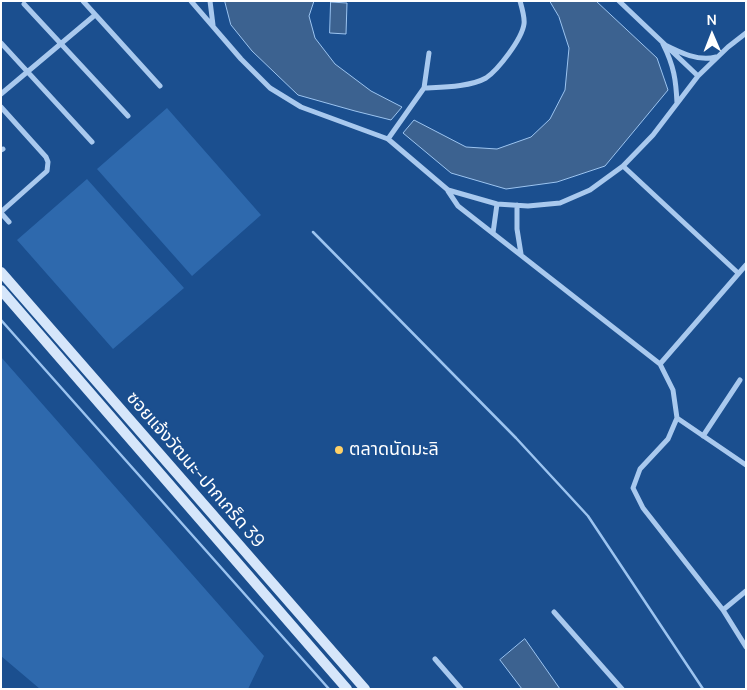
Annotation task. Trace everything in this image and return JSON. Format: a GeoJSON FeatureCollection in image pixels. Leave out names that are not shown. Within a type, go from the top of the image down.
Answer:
{"type":"FeatureCollection","features":[{"type":"Feature","properties":{"kind":"main road","name":"ซอยแจ้งวัฒนะ-ปากเกร็ด 39"},"geometry":{"type":"LineString","coordinates":[[1,272],[365,689]]}},
{"type":"Feature","properties":{"kind":"main road","name":"ซอยแจ้งวัฒนะ-ปากเกร็ด 39"},"geometry":{"type":"LineString","coordinates":[[1,290],[347,689]]}},
{"type":"Feature","properties":{"kind":"street"},"geometry":{"type":"LineString","coordinates":[[82,1],[160,86]]}},
{"type":"Feature","properties":{"kind":"street"},"geometry":{"type":"LineString","coordinates":[[191,1],[241,59],[270,88],[301,107],[388,139],[448,190],[458,206],[660,364],[673,390],[677,418],[668,438],[640,469],[634,488],[643,508],[723,610],[746,647]]}},
{"type":"Feature","properties":{"kind":"street"},"geometry":{"type":"LineString","coordinates":[[210,1],[213,26]]}},
{"type":"Feature","properties":{"kind":"street"},"geometry":{"type":"LineString","coordinates":[[424,88],[452,87],[484,79],[500,66],[516,43],[524,25],[520,1]]}},
{"type":"Feature","properties":{"kind":"street"},"geometry":{"type":"LineString","coordinates":[[618,1],[698,76]]}},
{"type":"Feature","properties":{"kind":"street"},"geometry":{"type":"LineString","coordinates":[[24,4],[128,116]]}},
{"type":"Feature","properties":{"kind":"street"},"geometry":{"type":"LineString","coordinates":[[1,94],[95,14]]}},
{"type":"Feature","properties":{"kind":"street"},"geometry":{"type":"LineString","coordinates":[[448,190],[497,204],[528,206],[560,203],[590,190],[623,166],[653,135],[698,76],[718,56],[746,33]]}},
{"type":"Feature","properties":{"kind":"street"},"geometry":{"type":"LineString","coordinates":[[1,43],[92,142]]}},
{"type":"Feature","properties":{"kind":"street"},"geometry":{"type":"LineString","coordinates":[[663,44],[689,56],[712,58],[718,56]]}},
{"type":"Feature","properties":{"kind":"street"},"geometry":{"type":"LineString","coordinates":[[663,44],[671,60],[676,79],[677,104]]}},
{"type":"Feature","properties":{"kind":"street"},"geometry":{"type":"LineString","coordinates":[[388,139],[424,88],[429,53]]}},
{"type":"Feature","properties":{"kind":"street"},"geometry":{"type":"LineString","coordinates":[[1,107],[46,157],[48,168],[1,213],[9,222]]}},
{"type":"Feature","properties":{"kind":"street"},"geometry":{"type":"LineString","coordinates":[[623,166],[738,273]]}},
{"type":"Feature","properties":{"kind":"street"},"geometry":{"type":"LineString","coordinates":[[493,233],[497,204]]}},
{"type":"Feature","properties":{"kind":"street"},"geometry":{"type":"LineString","coordinates":[[517,205],[517,229],[521,255]]}},
{"type":"Feature","properties":{"kind":"street"},"geometry":{"type":"LineString","coordinates":[[660,364],[746,265]]}},
{"type":"Feature","properties":{"kind":"street"},"geometry":{"type":"LineString","coordinates":[[703,436],[740,380]]}},
{"type":"Feature","properties":{"kind":"street"},"geometry":{"type":"LineString","coordinates":[[677,418],[746,465]]}},
{"type":"Feature","properties":{"kind":"street"},"geometry":{"type":"LineString","coordinates":[[723,610],[746,591]]}},
{"type":"Feature","properties":{"kind":"street"},"geometry":{"type":"LineString","coordinates":[[554,612],[622,689]]}},
{"type":"Feature","properties":{"kind":"street"},"geometry":{"type":"LineString","coordinates":[[435,659],[461,689]]}},
{"type":"Feature","properties":{"kind":"shaded area"},"geometry":{"type":"Polygon","coordinates":[[[225,1],[314,1],[309,16],[315,38],[335,64],[371,91],[402,107],[391,120],[298,95],[252,51],[231,25],[225,1]]]}},
{"type":"Feature","properties":{"kind":"shaded area"},"geometry":{"type":"Polygon","coordinates":[[[550,1],[596,1],[657,58],[668,90],[605,166],[557,182],[506,189],[451,173],[403,133],[414,120],[466,147],[497,149],[531,137],[550,119],[565,90],[569,48],[559,17],[550,1]]]}},
{"type":"Feature","properties":{"kind":"shaded area"},"geometry":{"type":"Polygon","coordinates":[[[331,2],[347,3],[346,34],[330,33],[331,2]]]}},
{"type":"Feature","properties":{"kind":"shaded area"},"geometry":{"type":"Polygon","coordinates":[[[167,108],[261,215],[192,276],[97,169],[167,108]]]}},
{"type":"Feature","properties":{"kind":"shaded area"},"geometry":{"type":"Polygon","coordinates":[[[87,179],[184,288],[113,349],[17,240],[87,179]]]}},
{"type":"Feature","properties":{"kind":"shaded area"},"geometry":{"type":"Polygon","coordinates":[[[1,357],[264,656],[248,689],[40,689],[1,656],[1,357]]]}},
{"type":"Feature","properties":{"kind":"shaded area"},"geometry":{"type":"Polygon","coordinates":[[[525,639],[560,689],[522,689],[500,660],[525,639]]]}},
{"type":"Feature","properties":{"kind":"waterway"},"geometry":{"type":"LineString","coordinates":[[313,232],[516,438],[588,516],[703,689]]}},
{"type":"Feature","properties":{"kind":"waterway"},"geometry":{"type":"LineString","coordinates":[[1,320],[329,689]]}},
{"type":"Feature","properties":{"kind":"place","name":"ตลาดนัดมะลิ"},"geometry":{"type":"Point","coordinates":[339,450]}}]}
